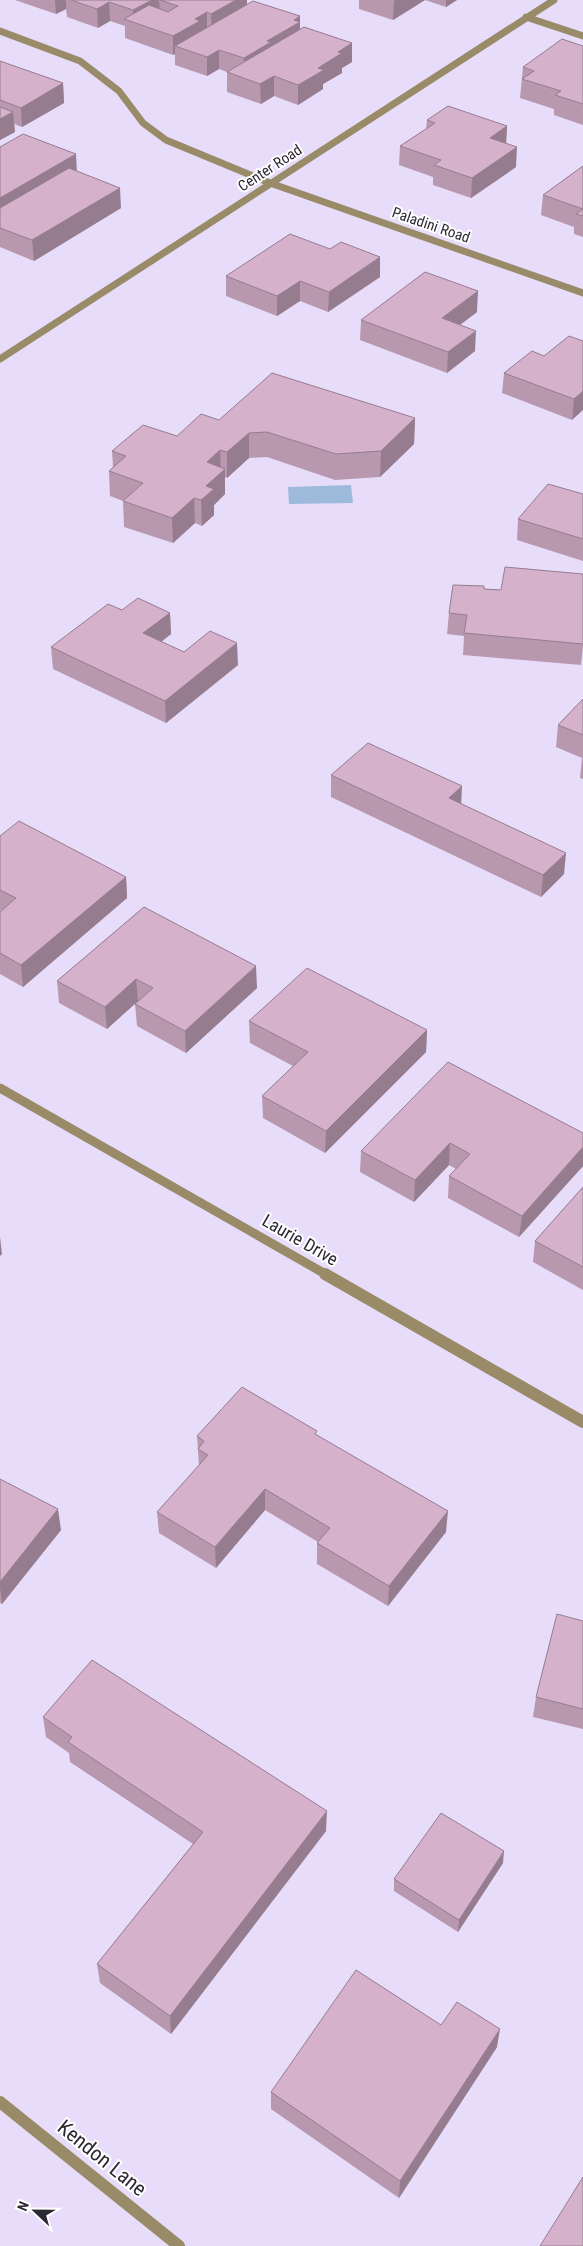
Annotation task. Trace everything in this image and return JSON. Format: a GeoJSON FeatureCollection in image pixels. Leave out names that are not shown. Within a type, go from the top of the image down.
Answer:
{"type":"FeatureCollection","features":[{"type":"Feature","properties":{"kind":"street","name":"Center Road"},"geometry":{"type":"LineString","coordinates":[[0,359],[554,0]]}},
{"type":"Feature","properties":{"kind":"street"},"geometry":{"type":"LineString","coordinates":[[526,17],[583,36]]}},
{"type":"Feature","properties":{"kind":"street","name":"Paladini Road"},"geometry":{"type":"LineString","coordinates":[[0,31],[80,61],[119,91],[143,123],[166,140],[270,183],[583,293]]}},
{"type":"Feature","properties":{"kind":"street","name":"Laurie Drive"},"geometry":{"type":"LineString","coordinates":[[0,1088],[583,1422]]}},
{"type":"Feature","properties":{"kind":"street","name":"Kendon Lane"},"geometry":{"type":"LineString","coordinates":[[0,2102],[179,2246]]}},
{"type":"Feature","properties":{"kind":"water"},"geometry":{"type":"Polygon","coordinates":[[[351,485],[353,503],[289,504],[288,487],[351,485]]]}},
{"type":"Feature","properties":{"kind":"building"},"geometry":{"type":"Polygon","coordinates":[[[71,0],[152,0],[133,10],[109,2],[97,9],[71,0]]]}},
{"type":"Feature","properties":{"kind":"building"},"geometry":{"type":"Polygon","coordinates":[[[160,0],[236,0],[211,14],[207,12],[195,19],[200,21],[173,36],[124,19],[149,5],[168,12],[178,6],[160,0]]]}},
{"type":"Feature","properties":{"kind":"building"},"geometry":{"type":"Polygon","coordinates":[[[253,1],[300,16],[294,20],[300,22],[267,41],[271,42],[244,58],[219,50],[207,57],[175,46],[253,1]]]}},
{"type":"Feature","properties":{"kind":"building"},"geometry":{"type":"Polygon","coordinates":[[[304,27],[352,43],[338,52],[342,53],[318,68],[324,70],[298,85],[274,76],[260,84],[227,72],[304,27]]]}},
{"type":"Feature","properties":{"kind":"building"},"geometry":{"type":"Polygon","coordinates":[[[562,39],[583,46],[583,104],[555,95],[561,91],[522,79],[534,71],[523,67],[562,39]]]}},
{"type":"Feature","properties":{"kind":"building"},"geometry":{"type":"Polygon","coordinates":[[[0,61],[63,83],[21,108],[0,100],[0,61]]]}},
{"type":"Feature","properties":{"kind":"building"},"geometry":{"type":"Polygon","coordinates":[[[448,106],[507,126],[490,138],[517,147],[472,178],[434,165],[441,160],[400,146],[435,123],[427,120],[448,106]]]}},
{"type":"Feature","properties":{"kind":"building"},"geometry":{"type":"Polygon","coordinates":[[[0,107],[13,112],[0,119],[0,107]]]}},
{"type":"Feature","properties":{"kind":"building"},"geometry":{"type":"Polygon","coordinates":[[[23,134],[76,154],[0,198],[0,147],[23,134]]]}},
{"type":"Feature","properties":{"kind":"building"},"geometry":{"type":"Polygon","coordinates":[[[583,166],[583,209],[543,195],[583,166]]]}},
{"type":"Feature","properties":{"kind":"building"},"geometry":{"type":"Polygon","coordinates":[[[69,168],[120,188],[32,240],[0,228],[0,208],[69,168]]]}},
{"type":"Feature","properties":{"kind":"building"},"geometry":{"type":"Polygon","coordinates":[[[583,209],[583,216],[576,214],[583,209]]]}},
{"type":"Feature","properties":{"kind":"building"},"geometry":{"type":"Polygon","coordinates":[[[290,234],[330,249],[341,242],[380,257],[329,292],[300,281],[277,296],[226,276],[290,234]]]}},
{"type":"Feature","properties":{"kind":"building"},"geometry":{"type":"Polygon","coordinates":[[[425,272],[478,291],[442,318],[476,331],[448,352],[361,320],[425,272]]]}},
{"type":"Feature","properties":{"kind":"building"},"geometry":{"type":"Polygon","coordinates":[[[569,336],[583,341],[583,391],[574,399],[504,373],[532,351],[544,356],[569,336]]]}},
{"type":"Feature","properties":{"kind":"building"},"geometry":{"type":"Polygon","coordinates":[[[272,373],[415,418],[381,451],[336,454],[267,432],[249,433],[227,452],[220,450],[207,462],[225,469],[206,486],[214,489],[201,500],[194,498],[172,518],[123,501],[143,483],[109,471],[126,456],[112,451],[143,425],[177,436],[201,414],[219,420],[272,373]]]}},
{"type":"Feature","properties":{"kind":"building"},"geometry":{"type":"Polygon","coordinates":[[[548,484],[583,494],[583,539],[518,519],[548,484]]]}},
{"type":"Feature","properties":{"kind":"building"},"geometry":{"type":"Polygon","coordinates":[[[505,567],[583,574],[583,644],[464,633],[467,615],[449,613],[453,585],[484,586],[484,589],[501,590],[505,567]]]}},
{"type":"Feature","properties":{"kind":"building"},"geometry":{"type":"Polygon","coordinates":[[[138,598],[170,613],[143,633],[184,652],[210,631],[237,643],[165,701],[51,647],[108,604],[122,610],[138,598]]]}},
{"type":"Feature","properties":{"kind":"building"},"geometry":{"type":"Polygon","coordinates":[[[583,699],[583,735],[558,725],[583,699]]]}},
{"type":"Feature","properties":{"kind":"building"},"geometry":{"type":"Polygon","coordinates":[[[368,743],[462,786],[449,798],[566,853],[543,875],[331,775],[368,743]]]}},
{"type":"Feature","properties":{"kind":"building"},"geometry":{"type":"Polygon","coordinates":[[[19,821],[126,877],[21,965],[0,953],[0,912],[16,898],[0,890],[0,836],[19,821]]]}},
{"type":"Feature","properties":{"kind":"building"},"geometry":{"type":"Polygon","coordinates":[[[144,907],[256,966],[185,1031],[135,1004],[153,988],[136,979],[105,1007],[57,981],[144,907]]]}},
{"type":"Feature","properties":{"kind":"building"},"geometry":{"type":"Polygon","coordinates":[[[307,968],[427,1030],[326,1131],[262,1096],[308,1052],[249,1021],[307,968]]]}},
{"type":"Feature","properties":{"kind":"building"},"geometry":{"type":"Polygon","coordinates":[[[448,1062],[583,1133],[583,1147],[522,1216],[449,1176],[470,1154],[450,1143],[415,1180],[361,1151],[448,1062]]]}},
{"type":"Feature","properties":{"kind":"building"},"geometry":{"type":"Polygon","coordinates":[[[583,1187],[583,1267],[535,1241],[583,1187]]]}},
{"type":"Feature","properties":{"kind":"building"},"geometry":{"type":"Polygon","coordinates":[[[242,1387],[317,1431],[315,1434],[448,1511],[389,1586],[317,1543],[330,1528],[265,1489],[215,1547],[157,1512],[208,1455],[198,1449],[204,1441],[197,1436],[242,1387]]]}},
{"type":"Feature","properties":{"kind":"building"},"geometry":{"type":"Polygon","coordinates":[[[0,1479],[58,1509],[0,1582],[0,1479]]]}},
{"type":"Feature","properties":{"kind":"building"},"geometry":{"type":"Polygon","coordinates":[[[557,1614],[583,1621],[583,1709],[536,1697],[557,1614]]]}},
{"type":"Feature","properties":{"kind":"building"},"geometry":{"type":"Polygon","coordinates":[[[92,1660],[327,1811],[170,2016],[97,1964],[203,1832],[68,1742],[72,1737],[43,1717],[92,1660]]]}},
{"type":"Feature","properties":{"kind":"building"},"geometry":{"type":"Polygon","coordinates":[[[441,1813],[504,1851],[459,1920],[394,1879],[441,1813]]]}},
{"type":"Feature","properties":{"kind":"building"},"geometry":{"type":"Polygon","coordinates":[[[356,1970],[441,2025],[457,2002],[500,2029],[400,2181],[271,2092],[356,1970]]]}},
{"type":"Feature","properties":{"kind":"building"},"geometry":{"type":"Polygon","coordinates":[[[583,2177],[583,2246],[540,2246],[583,2177]]]}}]}
